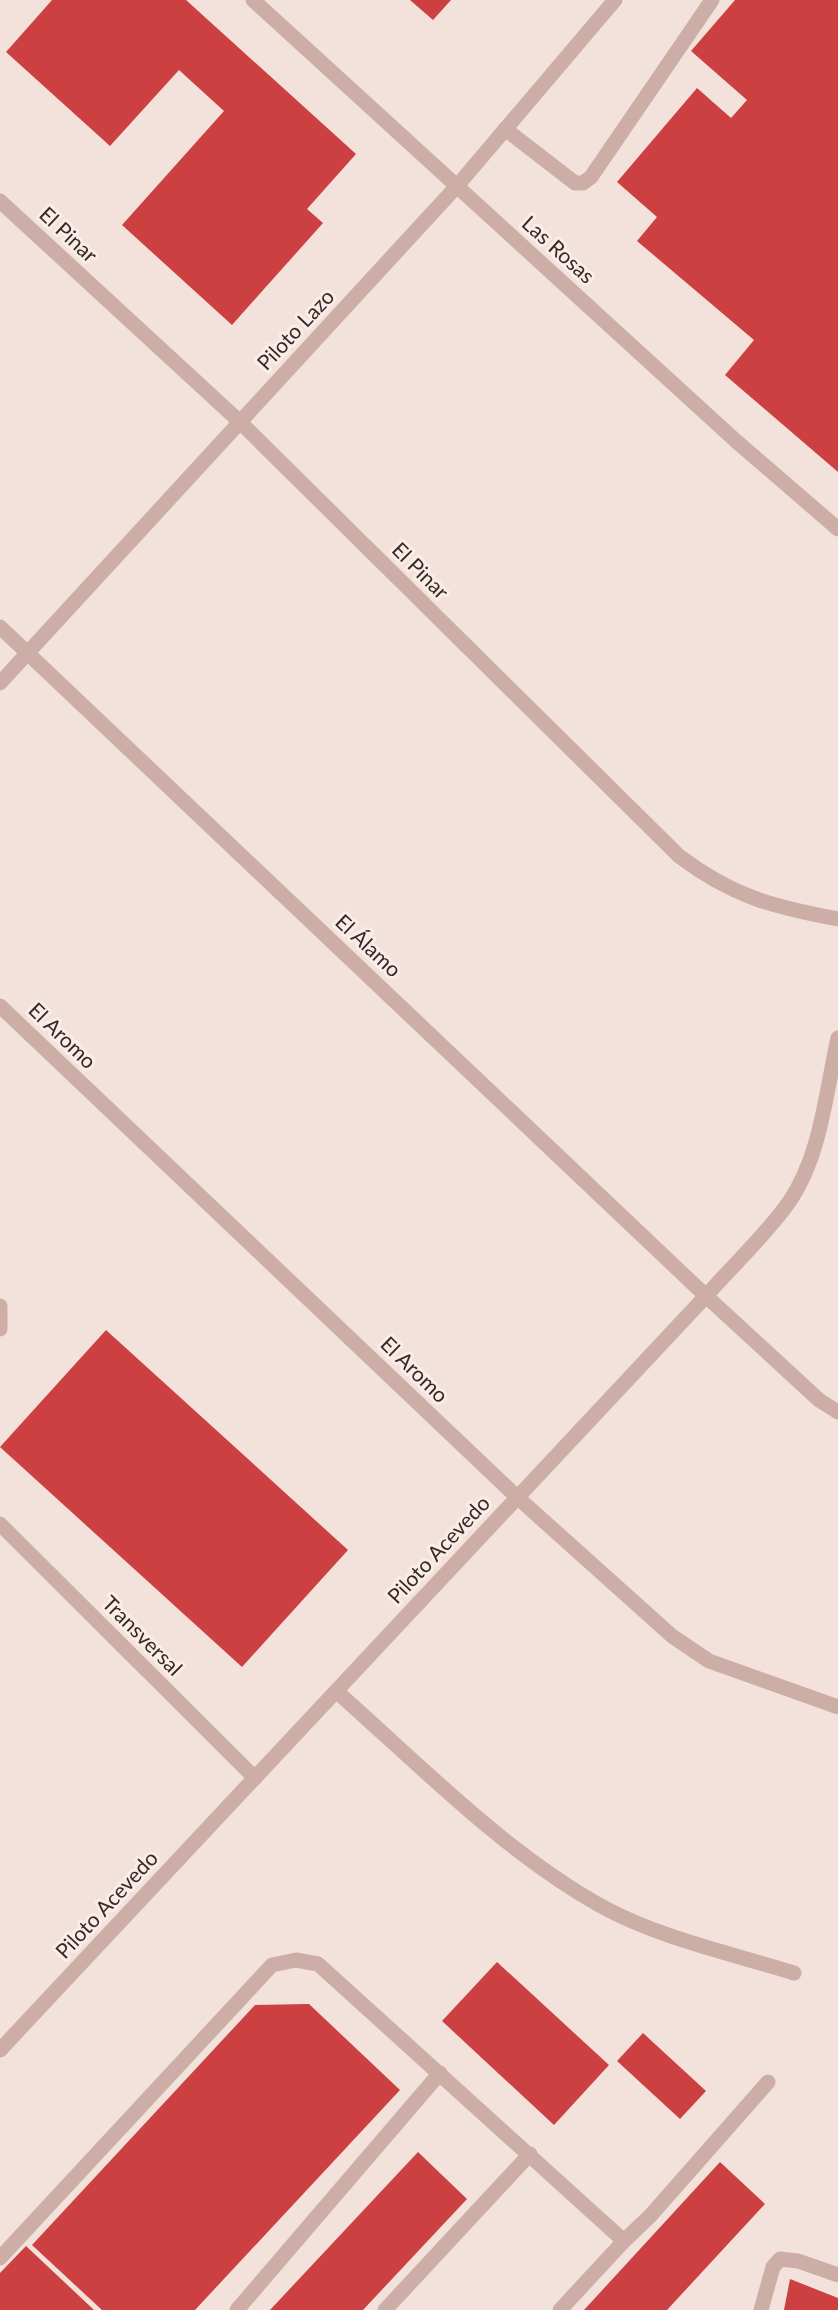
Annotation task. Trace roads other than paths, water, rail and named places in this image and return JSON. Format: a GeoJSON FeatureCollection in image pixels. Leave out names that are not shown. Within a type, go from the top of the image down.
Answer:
{"type":"FeatureCollection","features":[{"type":"Feature","properties":{"kind":"street","name":"Las Rosas"},"geometry":{"type":"LineString","coordinates":[[253,0],[736,441],[838,529]]}},
{"type":"Feature","properties":{"kind":"street","name":"Piloto Lazo"},"geometry":{"type":"LineString","coordinates":[[0,683],[457,186],[615,0]]}},
{"type":"Feature","properties":{"kind":"street"},"geometry":{"type":"LineString","coordinates":[[505,129],[575,183],[583,183],[591,177],[712,0]]}},
{"type":"Feature","properties":{"kind":"street","name":"El Pinar"},"geometry":{"type":"LineString","coordinates":[[0,201],[240,422],[680,856],[716,881],[761,903],[838,919]]}},
{"type":"Feature","properties":{"kind":"street","name":"El Álamo"},"geometry":{"type":"LineString","coordinates":[[0,627],[706,1296],[819,1400],[838,1412]]}},
{"type":"Feature","properties":{"kind":"street","name":"El Aromo"},"geometry":{"type":"LineString","coordinates":[[0,1006],[517,1497],[693,1653],[735,1671],[838,1707]]}},
{"type":"Feature","properties":{"kind":"street","name":"Piloto Acevedo"},"geometry":{"type":"LineString","coordinates":[[0,2050],[706,1296],[789,1203],[815,1141],[838,1038]]}},
{"type":"Feature","properties":{"kind":"street"},"geometry":{"type":"LineString","coordinates":[[0,1306],[0,1329]]}},
{"type":"Feature","properties":{"kind":"street","name":"Transversal"},"geometry":{"type":"LineString","coordinates":[[0,1524],[255,1778]]}},
{"type":"Feature","properties":{"kind":"street"},"geometry":{"type":"LineString","coordinates":[[336,1691],[529,1861],[602,1906],[662,1932],[794,1973]]}},
{"type":"Feature","properties":{"kind":"street"},"geometry":{"type":"LineString","coordinates":[[0,2258],[273,1965],[296,1960],[318,1964],[624,2241]]}},
{"type":"Feature","properties":{"kind":"street"},"geometry":{"type":"LineString","coordinates":[[237,2310],[440,2073]]}},
{"type":"Feature","properties":{"kind":"street"},"geometry":{"type":"LineString","coordinates":[[560,2310],[651,2214],[768,2082]]}},
{"type":"Feature","properties":{"kind":"street"},"geometry":{"type":"LineString","coordinates":[[385,2310],[530,2154]]}},
{"type":"Feature","properties":{"kind":"street"},"geometry":{"type":"LineString","coordinates":[[761,2310],[773,2267],[780,2259],[798,2261],[838,2275]]}}]}
